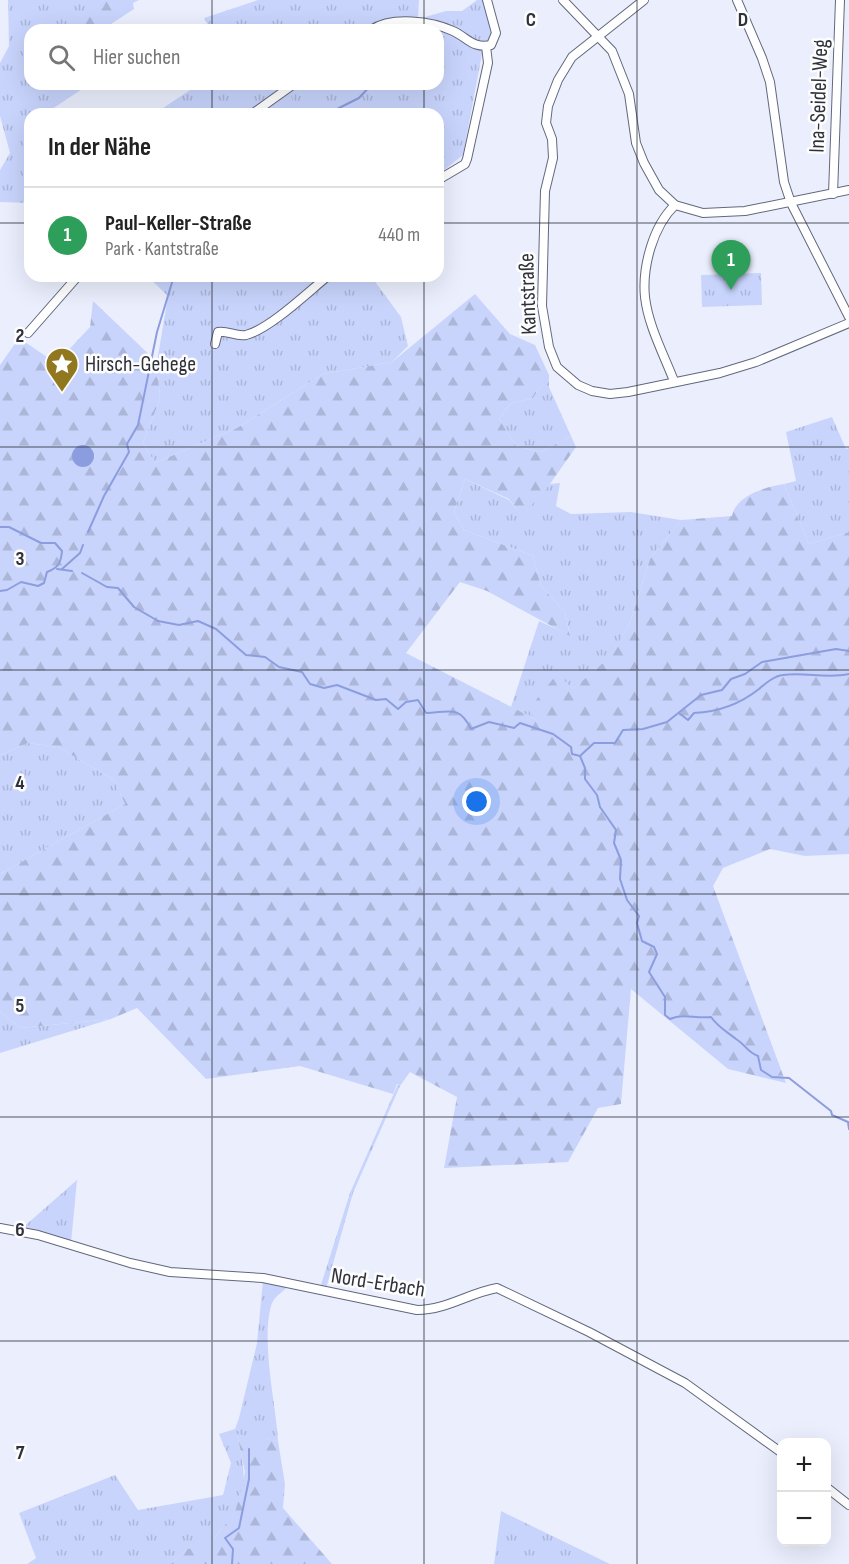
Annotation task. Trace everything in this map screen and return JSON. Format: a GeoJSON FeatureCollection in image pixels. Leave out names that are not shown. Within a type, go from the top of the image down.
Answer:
{"type":"FeatureCollection","features":[{"type":"Feature","properties":{"kind":"street"},"geometry":{"type":"LineString","coordinates":[[444,28],[455,32],[469,43],[486,46],[494,42],[496,33],[487,0]]}},
{"type":"Feature","properties":{"kind":"street"},"geometry":{"type":"LineString","coordinates":[[563,0],[612,51],[622,72],[632,106],[636,143],[644,163],[659,190],[675,205],[692,211],[726,213],[791,203],[849,190]]}},
{"type":"Feature","properties":{"kind":"street","name":"Kantstraße"},"geometry":{"type":"LineString","coordinates":[[644,0],[598,35],[564,68],[548,106],[546,123],[552,139],[553,158],[545,191],[542,306],[549,347],[561,372],[578,385],[592,391],[610,394],[628,392],[756,363],[849,323]]}},
{"type":"Feature","properties":{"kind":"street"},"geometry":{"type":"LineString","coordinates":[[737,0],[770,82],[780,162],[791,203],[849,316]]}},
{"type":"Feature","properties":{"kind":"street","name":"Ina-Seidel-Weg"},"geometry":{"type":"LineString","coordinates":[[833,194],[840,0]]}},
{"type":"Feature","properties":{"kind":"street"},"geometry":{"type":"LineString","coordinates":[[383,24],[387,22],[412,24]]}},
{"type":"Feature","properties":{"kind":"street"},"geometry":{"type":"LineString","coordinates":[[444,176],[465,164],[467,159],[488,63],[486,46]]}},
{"type":"Feature","properties":{"kind":"street"},"geometry":{"type":"LineString","coordinates":[[260,108],[286,90]]}},
{"type":"Feature","properties":{"kind":"street"},"geometry":{"type":"LineString","coordinates":[[674,381],[645,295],[650,250],[657,230],[675,205]]}},
{"type":"Feature","properties":{"kind":"street"},"geometry":{"type":"LineString","coordinates":[[28,333],[73,282]]}},
{"type":"Feature","properties":{"kind":"street"},"geometry":{"type":"LineString","coordinates":[[215,344],[218,332],[243,336],[250,333],[285,312],[321,282]]}},
{"type":"Feature","properties":{"kind":"street","name":"Nord-Erbach"},"geometry":{"type":"LineString","coordinates":[[0,1227],[38,1235],[130,1263],[170,1272],[263,1278],[417,1310],[433,1310],[496,1288],[589,1332],[685,1383],[777,1449]]}},
{"type":"Feature","properties":{"kind":"street"},"geometry":{"type":"LineString","coordinates":[[831,1491],[849,1504]]}},
{"type":"Feature","properties":{"kind":"green space"},"geometry":{"type":"Polygon","coordinates":[[[8,0],[104,0],[81,17],[86,24],[24,24],[24,90],[81,90],[54,108],[24,108],[24,203],[0,202],[0,170],[10,153],[0,116],[0,63],[9,46],[8,0]]]}},
{"type":"Feature","properties":{"kind":"green space"},"geometry":{"type":"Polygon","coordinates":[[[104,0],[139,0],[133,3],[134,9],[111,24],[85,24],[80,16],[104,0]]]}},
{"type":"Feature","properties":{"kind":"green space"},"geometry":{"type":"Polygon","coordinates":[[[258,0],[419,0],[418,19],[446,11],[462,11],[477,0],[483,0],[493,35],[489,42],[484,43],[463,155],[444,170],[444,108],[163,108],[190,90],[444,90],[444,24],[208,24],[204,18],[258,0]]]}},
{"type":"Feature","properties":{"kind":"green space"},"geometry":{"type":"Polygon","coordinates":[[[290,93],[296,108],[267,108],[290,93]]]}},
{"type":"Feature","properties":{"kind":"green space"},"geometry":{"type":"Polygon","coordinates":[[[761,273],[762,305],[702,307],[701,275],[761,273]]]}},
{"type":"Feature","properties":{"kind":"green space"},"geometry":{"type":"Polygon","coordinates":[[[153,282],[375,282],[401,317],[408,346],[392,362],[323,374],[237,428],[155,463],[143,443],[160,399],[157,362],[168,296],[153,282]]]}},
{"type":"Feature","properties":{"kind":"green space"},"geometry":{"type":"Polygon","coordinates":[[[475,294],[510,334],[535,345],[549,375],[549,387],[540,387],[533,398],[510,404],[499,419],[516,446],[541,452],[571,436],[576,447],[550,484],[522,516],[509,499],[465,479],[454,512],[464,530],[533,556],[541,586],[565,612],[570,636],[487,591],[460,582],[406,653],[537,720],[528,710],[557,674],[573,689],[610,657],[630,623],[650,559],[681,520],[732,516],[745,497],[769,487],[784,484],[809,544],[849,532],[849,854],[805,856],[770,849],[723,868],[713,886],[786,1083],[728,1069],[631,989],[621,1104],[598,1108],[568,1162],[444,1168],[457,1097],[410,1072],[400,1086],[397,1084],[393,1094],[300,1066],[206,1079],[137,1008],[111,1019],[20,1028],[0,1011],[0,874],[125,804],[114,780],[58,747],[28,743],[0,755],[0,365],[19,338],[53,361],[61,358],[90,327],[93,301],[157,362],[160,399],[143,443],[155,463],[237,428],[323,374],[392,362],[475,294]]]}},
{"type":"Feature","properties":{"kind":"green space"},"geometry":{"type":"Polygon","coordinates":[[[540,387],[549,387],[571,436],[541,452],[516,446],[499,419],[510,404],[533,398],[540,387]]]}},
{"type":"Feature","properties":{"kind":"green space"},"geometry":{"type":"Polygon","coordinates":[[[832,417],[846,449],[849,448],[849,532],[809,544],[784,484],[796,481],[786,432],[832,417]]]}},
{"type":"Feature","properties":{"kind":"green space"},"geometry":{"type":"Polygon","coordinates":[[[465,479],[509,500],[522,515],[550,484],[560,483],[556,506],[571,514],[631,512],[681,520],[650,559],[630,623],[610,658],[573,689],[557,675],[539,721],[511,707],[539,621],[570,635],[565,612],[541,586],[533,556],[464,530],[454,512],[465,479]]]}},
{"type":"Feature","properties":{"kind":"green space"},"geometry":{"type":"Polygon","coordinates":[[[28,743],[58,747],[114,780],[125,804],[0,874],[0,755],[28,743]]]}},
{"type":"Feature","properties":{"kind":"green space"},"geometry":{"type":"Polygon","coordinates":[[[0,1011],[20,1028],[111,1019],[0,1053],[0,1011]]]}},
{"type":"Feature","properties":{"kind":"green space"},"geometry":{"type":"Polygon","coordinates":[[[398,1084],[400,1086],[353,1193],[325,1292],[319,1291],[350,1193],[398,1084]]]}},
{"type":"Feature","properties":{"kind":"green space"},"geometry":{"type":"Polygon","coordinates":[[[77,1180],[71,1243],[20,1230],[77,1180]]]}},
{"type":"Feature","properties":{"kind":"green space"},"geometry":{"type":"Polygon","coordinates":[[[263,1280],[292,1284],[273,1300],[269,1317],[268,1352],[278,1441],[237,1435],[244,1475],[242,1495],[234,1514],[210,1545],[187,1549],[171,1564],[27,1564],[36,1558],[19,1513],[115,1475],[138,1510],[223,1495],[231,1463],[219,1434],[235,1429],[239,1418],[257,1343],[263,1280]]]}},
{"type":"Feature","properties":{"kind":"green space"},"geometry":{"type":"Polygon","coordinates":[[[237,1434],[278,1441],[285,1484],[283,1508],[332,1564],[171,1564],[187,1549],[210,1544],[235,1512],[245,1472],[237,1434]]]}},
{"type":"Feature","properties":{"kind":"green space"},"geometry":{"type":"Polygon","coordinates":[[[501,1511],[610,1564],[494,1564],[501,1511]]]}},
{"type":"Feature","properties":{"kind":"water"},"geometry":{"type":"Polygon","coordinates":[[[83,445],[91,448],[94,456],[91,464],[83,467],[75,464],[72,456],[75,448],[83,445]]]}},
{"type":"Feature","properties":{"kind":"waterway"},"geometry":{"type":"LineString","coordinates":[[339,108],[359,98],[366,90]]}},
{"type":"Feature","properties":{"kind":"waterway"},"geometry":{"type":"LineString","coordinates":[[88,532],[104,496],[129,452],[127,444],[138,425],[157,332],[172,282]]}},
{"type":"Feature","properties":{"kind":"waterway"},"geometry":{"type":"LineString","coordinates":[[0,527],[9,527],[41,543],[55,543],[62,551],[61,559],[54,569],[47,572],[44,583],[38,586],[21,582],[7,590],[0,591]]}},
{"type":"Feature","properties":{"kind":"waterway"},"geometry":{"type":"LineString","coordinates":[[62,569],[80,553],[83,545]]}},
{"type":"Feature","properties":{"kind":"waterway"},"geometry":{"type":"LineString","coordinates":[[57,569],[72,571]]}},
{"type":"Feature","properties":{"kind":"waterway"},"geometry":{"type":"LineString","coordinates":[[82,573],[107,587],[118,588],[134,607],[158,621],[179,625],[198,621],[216,629],[246,655],[265,657],[279,667],[302,672],[310,684],[324,688],[337,685],[376,700],[386,699],[398,709],[406,702],[418,700],[426,713],[448,711],[458,713],[467,721],[471,729],[489,722],[514,728],[520,723],[553,734],[571,747],[572,754],[580,756]]}},
{"type":"Feature","properties":{"kind":"waterway"},"geometry":{"type":"LineString","coordinates":[[580,756],[594,743],[615,743],[623,730],[643,729],[667,722],[701,695],[722,690],[731,679],[745,674],[762,662],[836,649],[849,651]]}},
{"type":"Feature","properties":{"kind":"waterway"},"geometry":{"type":"LineString","coordinates":[[679,713],[688,720],[694,713],[728,706],[744,699],[770,680],[780,676],[849,674]]}},
{"type":"Feature","properties":{"kind":"waterway"},"geometry":{"type":"LineString","coordinates":[[580,756],[585,768],[585,779],[597,795],[600,807],[616,830],[614,843],[621,860],[620,879],[627,900],[639,916],[637,923],[642,941],[654,947],[657,954],[649,972],[665,997],[665,1015],[670,1019],[680,1016],[711,1017],[720,1027],[758,1056],[761,1070],[772,1077],[789,1078],[831,1111],[832,1115],[848,1122],[849,1129]]}},
{"type":"Feature","properties":{"kind":"waterway"},"geometry":{"type":"LineString","coordinates":[[232,1564],[233,1549],[225,1538],[239,1528],[249,1479],[249,1449]]}},
{"type":"Feature","properties":{"kind":"place","name":"Paul-Keller-Straße"},"geometry":{"type":"Point","coordinates":[731,290]}},
{"type":"Feature","properties":{"kind":"place","name":"Hirsch-Gehege"},"geometry":{"type":"Point","coordinates":[62,393]}}]}
